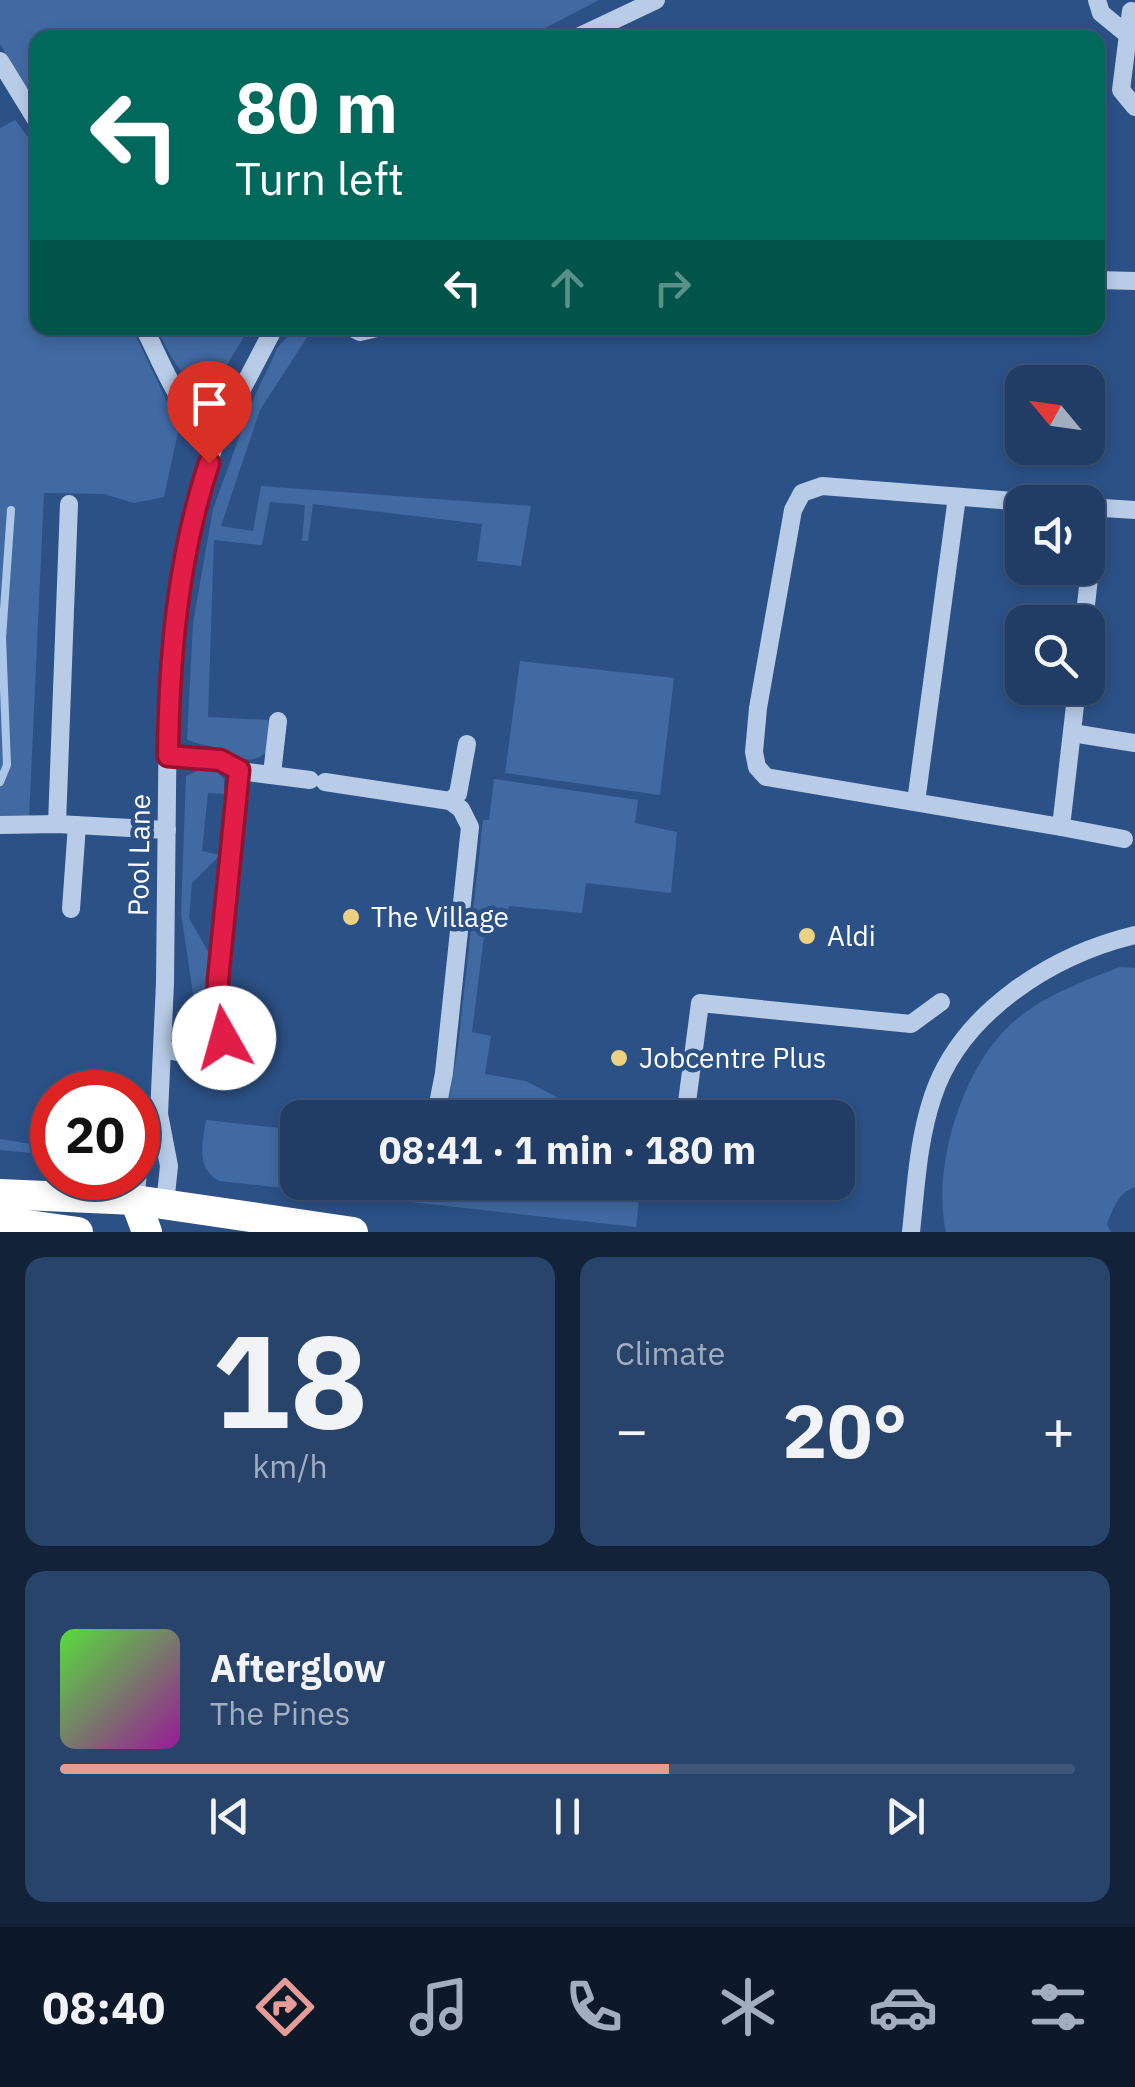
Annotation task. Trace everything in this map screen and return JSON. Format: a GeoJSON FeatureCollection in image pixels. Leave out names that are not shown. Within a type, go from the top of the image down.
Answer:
{"type":"FeatureCollection","features":[{"type":"Feature","properties":{"kind":"highway"},"geometry":{"type":"LineString","coordinates":[[0,1194],[150,1217],[352,1232]]}},
{"type":"Feature","properties":{"kind":"highway"},"geometry":{"type":"LineString","coordinates":[[0,1221],[78,1232]]}},
{"type":"Feature","properties":{"kind":"street"},"geometry":{"type":"LineString","coordinates":[[593,30],[656,0]]}},
{"type":"Feature","properties":{"kind":"street"},"geometry":{"type":"LineString","coordinates":[[1097,0],[1101,13],[1128,36]]}},
{"type":"Feature","properties":{"kind":"street"},"geometry":{"type":"LineString","coordinates":[[1132,11],[1121,90],[1135,107]]}},
{"type":"Feature","properties":{"kind":"street"},"geometry":{"type":"LineString","coordinates":[[0,61],[30,110]]}},
{"type":"Feature","properties":{"kind":"street"},"geometry":{"type":"LineString","coordinates":[[1105,280],[1135,281]]}},
{"type":"Feature","properties":{"kind":"street"},"geometry":{"type":"LineString","coordinates":[[148,335],[182,400],[204,430],[217,437]]}},
{"type":"Feature","properties":{"kind":"street","name":"Pool Lane"},"geometry":{"type":"LineString","coordinates":[[160,1098],[168,697],[182,563],[217,437],[270,335]]}},
{"type":"Feature","properties":{"kind":"street"},"geometry":{"type":"LineString","coordinates":[[1005,501],[822,486],[802,492],[793,510],[758,708],[754,752],[757,767],[766,778],[1124,838]]}},
{"type":"Feature","properties":{"kind":"street"},"geometry":{"type":"LineString","coordinates":[[916,802],[956,498]]}},
{"type":"Feature","properties":{"kind":"street"},"geometry":{"type":"LineString","coordinates":[[57,824],[69,504]]}},
{"type":"Feature","properties":{"kind":"street"},"geometry":{"type":"LineString","coordinates":[[1105,508],[1135,510]]}},
{"type":"Feature","properties":{"kind":"street"},"geometry":{"type":"LineString","coordinates":[[1061,827],[1075,705]]}},
{"type":"Feature","properties":{"kind":"street"},"geometry":{"type":"LineString","coordinates":[[272,774],[278,721]]}},
{"type":"Feature","properties":{"kind":"street"},"geometry":{"type":"LineString","coordinates":[[1072,733],[1135,743]]}},
{"type":"Feature","properties":{"kind":"street"},"geometry":{"type":"LineString","coordinates":[[450,801],[458,794],[467,744]]}},
{"type":"Feature","properties":{"kind":"street"},"geometry":{"type":"LineString","coordinates":[[168,756],[220,760],[239,770],[450,801],[461,808],[470,827],[439,1100]]}},
{"type":"Feature","properties":{"kind":"street"},"geometry":{"type":"LineString","coordinates":[[163,1049],[229,1063],[218,1014],[218,980],[239,770]]}},
{"type":"Feature","properties":{"kind":"street"},"geometry":{"type":"LineString","coordinates":[[0,825],[167,830]]}},
{"type":"Feature","properties":{"kind":"street"},"geometry":{"type":"LineString","coordinates":[[71,909],[77,825]]}},
{"type":"Feature","properties":{"kind":"street"},"geometry":{"type":"LineString","coordinates":[[911,1232],[921,1140],[934,1093],[950,1060],[987,1015],[1031,979],[1057,964],[1135,935]]}},
{"type":"Feature","properties":{"kind":"street"},"geometry":{"type":"LineString","coordinates":[[687,1100],[700,1003],[912,1024],[941,1002]]}},
{"type":"Feature","properties":{"kind":"street","name":"Pool Lane"},"geometry":{"type":"LineString","coordinates":[[160,1119],[169,1166],[160,1190]]}},
{"type":"Feature","properties":{"kind":"shaded area"},"geometry":{"type":"Polygon","coordinates":[[[0,0],[599,0],[541,30],[30,30],[30,92],[0,44],[0,0]]]}},
{"type":"Feature","properties":{"kind":"shaded area"},"geometry":{"type":"Polygon","coordinates":[[[15,120],[30,140],[30,335],[135,335],[179,427],[164,497],[134,503],[104,494],[44,493],[29,819],[0,817],[0,128],[15,120]]]}},
{"type":"Feature","properties":{"kind":"shaded area"},"geometry":{"type":"Polygon","coordinates":[[[160,335],[245,335],[211,392],[184,375],[160,335]]]}},
{"type":"Feature","properties":{"kind":"shaded area"},"geometry":{"type":"Polygon","coordinates":[[[289,335],[308,335],[260,410],[221,526],[253,531],[261,486],[531,506],[521,566],[477,561],[482,524],[313,504],[308,541],[302,541],[305,505],[270,502],[262,545],[214,540],[208,717],[268,720],[267,751],[249,759],[187,739],[193,623],[213,509],[252,402],[278,347],[289,335]]]}},
{"type":"Feature","properties":{"kind":"shaded area"},"geometry":{"type":"Polygon","coordinates":[[[520,661],[674,678],[660,795],[505,773],[520,661]]]}},
{"type":"Feature","properties":{"kind":"shaded area"},"geometry":{"type":"Polygon","coordinates":[[[202,769],[224,779],[224,794],[208,793],[202,851],[220,855],[192,883],[189,918],[211,957],[211,1041],[206,1045],[200,1041],[181,913],[186,776],[202,769]]]}},
{"type":"Feature","properties":{"kind":"shaded area"},"geometry":{"type":"Polygon","coordinates":[[[494,779],[638,800],[635,823],[677,832],[671,893],[586,883],[582,913],[509,906],[505,931],[485,928],[472,1032],[491,1036],[485,1074],[526,1081],[562,1100],[449,1100],[483,820],[489,820],[494,779]]]}},
{"type":"Feature","properties":{"kind":"shaded area"},"geometry":{"type":"Polygon","coordinates":[[[1120,967],[1135,968],[1135,1187],[1124,1193],[1114,1207],[1107,1225],[1111,1232],[946,1232],[943,1181],[953,1125],[989,1049],[1030,1009],[1059,992],[1120,967]]]}},
{"type":"Feature","properties":{"kind":"shaded area"},"geometry":{"type":"Polygon","coordinates":[[[206,1120],[280,1128],[280,1188],[219,1181],[207,1169],[202,1146],[206,1120]]]}},
{"type":"Feature","properties":{"kind":"shaded area"},"geometry":{"type":"Polygon","coordinates":[[[0,1139],[30,1144],[30,1153],[0,1150],[0,1139]]]}},
{"type":"Feature","properties":{"kind":"shaded area"},"geometry":{"type":"Polygon","coordinates":[[[391,1200],[639,1200],[636,1227],[391,1200]]]}},
{"type":"Feature","properties":{"kind":"waterway"},"geometry":{"type":"LineString","coordinates":[[0,782],[7,765],[2,638],[11,510]]}},
{"type":"Feature","properties":{"kind":"place","name":"The Village"},"geometry":{"type":"Point","coordinates":[351,917]}},
{"type":"Feature","properties":{"kind":"place","name":"Aldi"},"geometry":{"type":"Point","coordinates":[807,936]}},
{"type":"Feature","properties":{"kind":"place","name":"Jobcentre Plus"},"geometry":{"type":"Point","coordinates":[619,1058]}},
{"type":"Feature","properties":{"kind":"route"},"geometry":{"type":"LineString","coordinates":[[209,463],[182,563],[168,697],[168,756],[220,760],[239,770],[218,980],[218,1014],[224,1038]]}}]}
